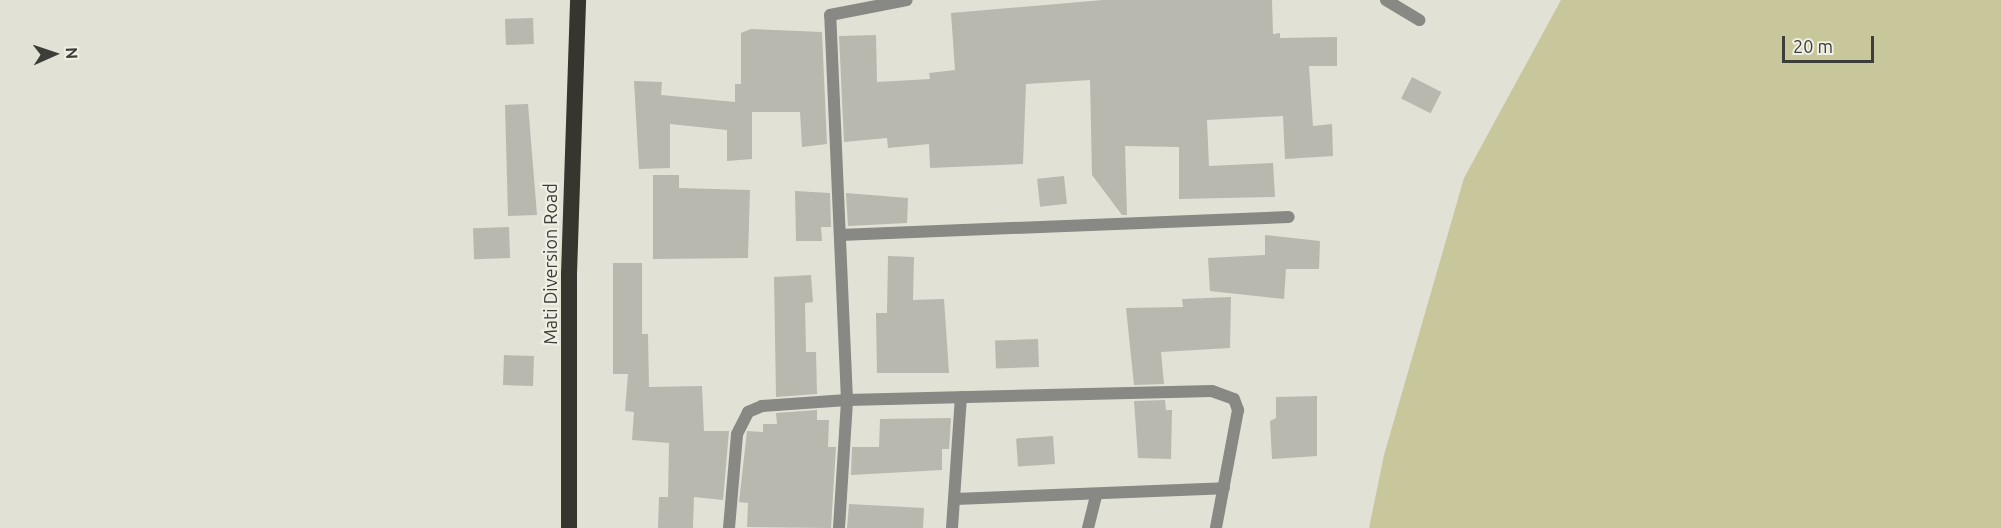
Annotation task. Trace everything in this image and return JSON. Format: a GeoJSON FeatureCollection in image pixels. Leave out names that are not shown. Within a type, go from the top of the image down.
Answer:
{"type":"FeatureCollection","features":[{"type":"Feature","properties":{"kind":"highway","name":"Mati Diversion Road"},"geometry":{"type":"LineString","coordinates":[[569,528],[570,240],[578,0]]}},
{"type":"Feature","properties":{"kind":"street"},"geometry":{"type":"LineString","coordinates":[[839,528],[847,400],[830,15],[907,0]]}},
{"type":"Feature","properties":{"kind":"street"},"geometry":{"type":"LineString","coordinates":[[1386,0],[1419,21]]}},
{"type":"Feature","properties":{"kind":"street"},"geometry":{"type":"LineString","coordinates":[[840,235],[1289,217]]}},
{"type":"Feature","properties":{"kind":"street"},"geometry":{"type":"LineString","coordinates":[[729,528],[737,434],[748,412],[775,404],[961,397],[1221,394],[1234,399],[1238,410],[1216,528]]}},
{"type":"Feature","properties":{"kind":"street"},"geometry":{"type":"LineString","coordinates":[[952,528],[961,397]]}},
{"type":"Feature","properties":{"kind":"street"},"geometry":{"type":"LineString","coordinates":[[955,499],[1224,488]]}},
{"type":"Feature","properties":{"kind":"street"},"geometry":{"type":"LineString","coordinates":[[1089,528],[1096,495]]}},
{"type":"Feature","properties":{"kind":"green space"},"geometry":{"type":"Polygon","coordinates":[[[1561,0],[2001,0],[2001,528],[1369,528],[1384,455],[1464,178],[1561,0]]]}},
{"type":"Feature","properties":{"kind":"building"},"geometry":{"type":"Polygon","coordinates":[[[1103,0],[1272,0],[1273,34],[1280,33],[1280,38],[1337,37],[1337,66],[1309,66],[1313,126],[1332,124],[1333,156],[1285,159],[1283,116],[1207,120],[1209,166],[1273,163],[1275,197],[1179,199],[1179,147],[1125,146],[1127,215],[1122,215],[1092,175],[1090,80],[1026,84],[1023,164],[930,168],[929,144],[888,148],[887,138],[844,142],[839,36],[876,35],[877,82],[930,79],[929,73],[955,70],[951,13],[1103,0]]]}},
{"type":"Feature","properties":{"kind":"building"},"geometry":{"type":"Polygon","coordinates":[[[533,18],[534,44],[506,45],[505,19],[533,18]]]}},
{"type":"Feature","properties":{"kind":"building"},"geometry":{"type":"Polygon","coordinates":[[[751,29],[822,32],[827,144],[802,147],[800,112],[752,112],[752,159],[727,161],[727,130],[670,124],[670,168],[639,169],[634,81],[662,82],[661,95],[735,102],[735,84],[741,84],[741,33],[751,29]]]}},
{"type":"Feature","properties":{"kind":"building"},"geometry":{"type":"Polygon","coordinates":[[[1412,77],[1441,92],[1431,113],[1401,98],[1412,77]]]}},
{"type":"Feature","properties":{"kind":"building"},"geometry":{"type":"Polygon","coordinates":[[[528,104],[537,215],[508,216],[505,105],[528,104]]]}},
{"type":"Feature","properties":{"kind":"building"},"geometry":{"type":"Polygon","coordinates":[[[653,175],[679,175],[679,188],[750,190],[748,258],[653,259],[653,175]]]}},
{"type":"Feature","properties":{"kind":"building"},"geometry":{"type":"Polygon","coordinates":[[[1064,176],[1067,204],[1040,207],[1037,179],[1064,176]]]}},
{"type":"Feature","properties":{"kind":"building"},"geometry":{"type":"Polygon","coordinates":[[[795,191],[830,193],[831,227],[821,227],[822,241],[796,241],[795,191]]]}},
{"type":"Feature","properties":{"kind":"building"},"geometry":{"type":"Polygon","coordinates":[[[846,193],[908,198],[907,223],[848,226],[846,193]]]}},
{"type":"Feature","properties":{"kind":"building"},"geometry":{"type":"Polygon","coordinates":[[[509,227],[510,258],[474,259],[473,228],[509,227]]]}},
{"type":"Feature","properties":{"kind":"building"},"geometry":{"type":"Polygon","coordinates":[[[1265,235],[1320,241],[1319,269],[1286,269],[1284,299],[1210,291],[1208,258],[1265,255],[1265,235]]]}},
{"type":"Feature","properties":{"kind":"building"},"geometry":{"type":"Polygon","coordinates":[[[888,256],[914,257],[913,300],[944,299],[949,373],[877,373],[876,313],[887,313],[888,256]]]}},
{"type":"Feature","properties":{"kind":"building"},"geometry":{"type":"Polygon","coordinates":[[[613,263],[642,263],[642,334],[648,334],[649,387],[702,386],[704,431],[729,431],[723,500],[694,497],[693,528],[658,528],[659,497],[668,497],[669,443],[632,440],[634,412],[625,411],[628,374],[613,374],[613,263]]]}},
{"type":"Feature","properties":{"kind":"building"},"geometry":{"type":"Polygon","coordinates":[[[811,275],[813,302],[805,303],[806,352],[816,352],[817,394],[776,397],[774,277],[811,275]]]}},
{"type":"Feature","properties":{"kind":"building"},"geometry":{"type":"Polygon","coordinates":[[[1231,297],[1230,348],[1161,352],[1164,384],[1134,385],[1126,308],[1183,307],[1182,299],[1231,297]]]}},
{"type":"Feature","properties":{"kind":"building"},"geometry":{"type":"Polygon","coordinates":[[[1038,339],[1039,367],[996,368],[995,341],[1038,339]]]}},
{"type":"Feature","properties":{"kind":"building"},"geometry":{"type":"Polygon","coordinates":[[[504,355],[534,356],[533,386],[503,385],[504,355]]]}},
{"type":"Feature","properties":{"kind":"building"},"geometry":{"type":"Polygon","coordinates":[[[1317,396],[1317,456],[1272,459],[1270,421],[1276,418],[1276,397],[1317,396]]]}},
{"type":"Feature","properties":{"kind":"building"},"geometry":{"type":"Polygon","coordinates":[[[1165,400],[1166,410],[1172,410],[1171,459],[1138,458],[1134,401],[1165,400]]]}},
{"type":"Feature","properties":{"kind":"building"},"geometry":{"type":"Polygon","coordinates":[[[817,410],[817,420],[829,420],[828,447],[836,447],[831,528],[747,527],[748,503],[739,502],[747,431],[763,432],[763,424],[777,424],[776,413],[817,410]]]}},
{"type":"Feature","properties":{"kind":"building"},"geometry":{"type":"Polygon","coordinates":[[[951,418],[949,449],[942,449],[942,470],[851,475],[852,447],[879,447],[880,419],[951,418]]]}},
{"type":"Feature","properties":{"kind":"building"},"geometry":{"type":"Polygon","coordinates":[[[1053,436],[1055,464],[1018,467],[1016,439],[1053,436]]]}},
{"type":"Feature","properties":{"kind":"building"},"geometry":{"type":"Polygon","coordinates":[[[849,504],[924,508],[923,528],[847,528],[849,504]]]}}]}
